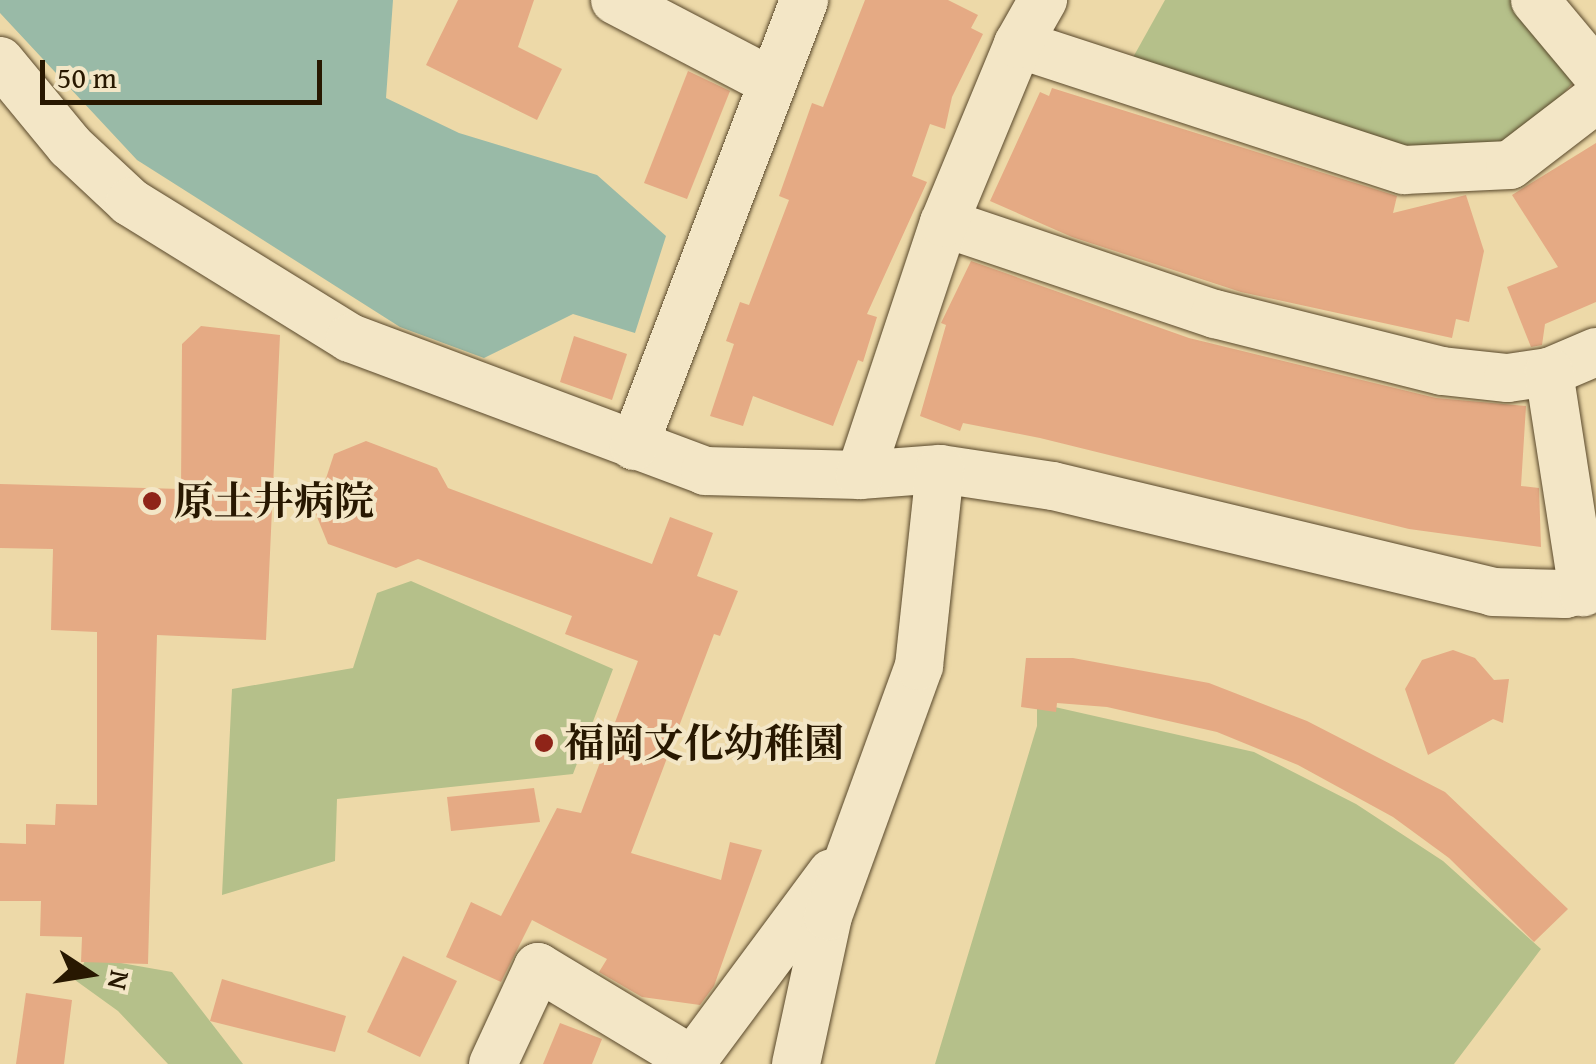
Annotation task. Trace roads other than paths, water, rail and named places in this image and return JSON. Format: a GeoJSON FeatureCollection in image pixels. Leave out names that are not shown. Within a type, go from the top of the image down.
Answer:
{"type":"FeatureCollection","features":[{"type":"Feature","properties":{"kind":"street"},"geometry":{"type":"LineString","coordinates":[[615,0],[772,82]]}},
{"type":"Feature","properties":{"kind":"street"},"geometry":{"type":"LineString","coordinates":[[634,446],[804,0]]}},
{"type":"Feature","properties":{"kind":"street"},"geometry":{"type":"LineString","coordinates":[[860,475],[944,223],[1018,44],[1043,0]]}},
{"type":"Feature","properties":{"kind":"street"},"geometry":{"type":"LineString","coordinates":[[1535,0],[1596,73]]}},
{"type":"Feature","properties":{"kind":"street"},"geometry":{"type":"LineString","coordinates":[[1018,44],[1404,170],[1510,165],[1596,98]]}},
{"type":"Feature","properties":{"kind":"street"},"geometry":{"type":"LineString","coordinates":[[0,60],[70,146],[130,202],[197,247],[350,338],[705,471],[860,475],[940,469],[1054,486],[1493,592],[1585,599],[1548,372]]}},
{"type":"Feature","properties":{"kind":"street"},"geometry":{"type":"LineString","coordinates":[[944,223],[1214,314],[1442,371],[1508,378],[1548,372],[1596,352]]}},
{"type":"Feature","properties":{"kind":"street"},"geometry":{"type":"LineString","coordinates":[[796,1064],[849,850],[918,666],[940,469]]}},
{"type":"Feature","properties":{"kind":"street"},"geometry":{"type":"LineString","coordinates":[[493,1064],[538,966],[691,1062],[849,850]]}},
{"type":"Feature","properties":{"kind":"place","name":"原土井病院"},"geometry":{"type":"Point","coordinates":[152,501]}},
{"type":"Feature","properties":{"kind":"place","name":"福岡文化幼稚園"},"geometry":{"type":"Point","coordinates":[544,743]}}]}
